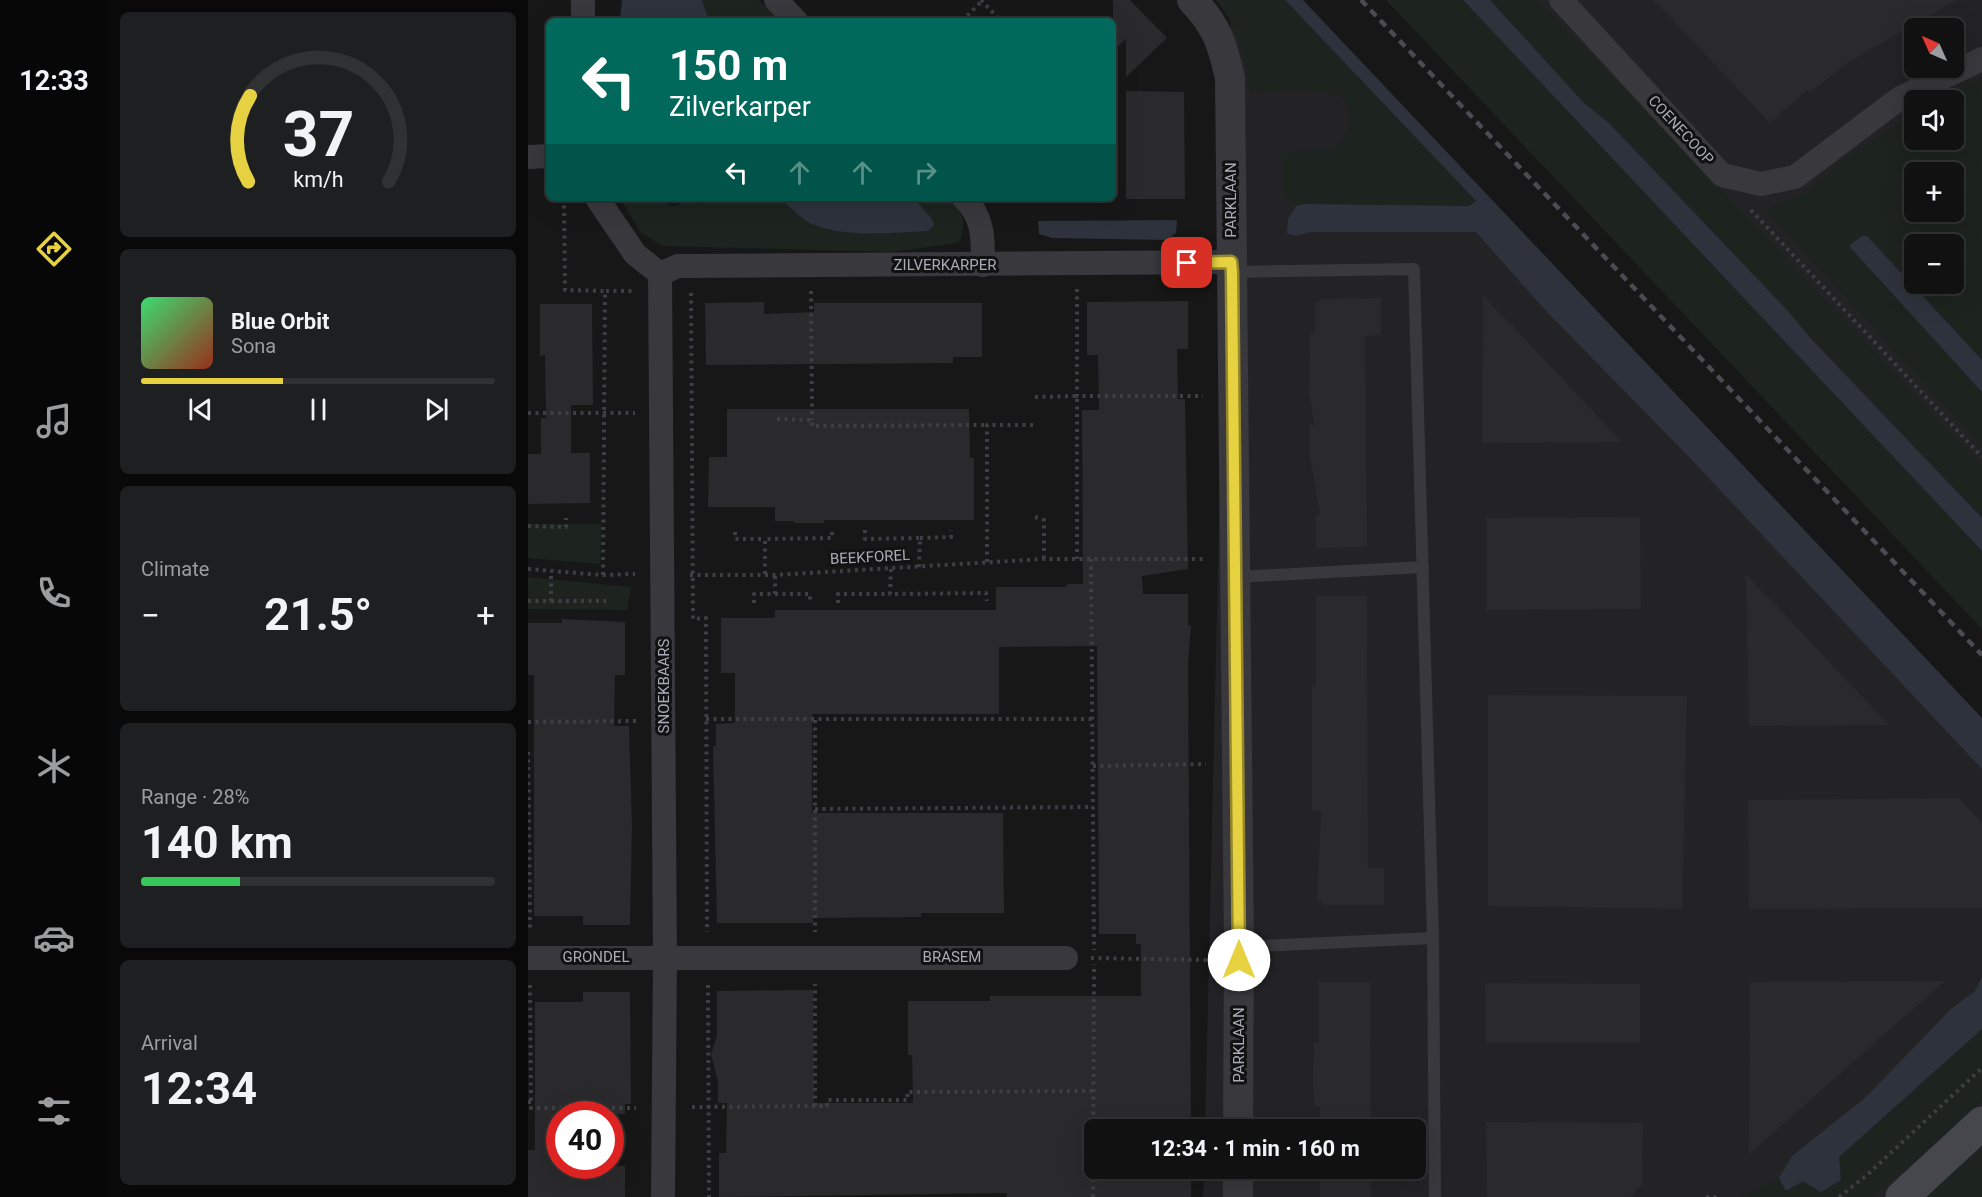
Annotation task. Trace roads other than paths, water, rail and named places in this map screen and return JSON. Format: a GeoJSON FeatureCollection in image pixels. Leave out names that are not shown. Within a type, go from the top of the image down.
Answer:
{"type":"FeatureCollection","features":[{"type":"Feature","properties":{"kind":"main road"},"geometry":{"type":"LineString","coordinates":[[1902,1197],[1982,1123]]}},
{"type":"Feature","properties":{"kind":"street"},"geometry":{"type":"LineString","coordinates":[[583,0],[583,18]]}},
{"type":"Feature","properties":{"kind":"street"},"geometry":{"type":"LineString","coordinates":[[776,0],[793,18]]}},
{"type":"Feature","properties":{"kind":"street","name":"PARKLAAN"},"geometry":{"type":"LineString","coordinates":[[1192,0],[1221,40],[1230,78],[1238,764],[1238,1119]]}},
{"type":"Feature","properties":{"kind":"street","name":"COENECOOP"},"geometry":{"type":"LineString","coordinates":[[1561,0],[1722,175],[1761,184],[1795,177],[1900,98],[1982,60]]}},
{"type":"Feature","properties":{"kind":"street"},"geometry":{"type":"LineString","coordinates":[[528,157],[546,156]]}},
{"type":"Feature","properties":{"kind":"street"},"geometry":{"type":"LineString","coordinates":[[599,201],[635,254],[660,282]]}},
{"type":"Feature","properties":{"kind":"street"},"geometry":{"type":"LineString","coordinates":[[966,201],[978,217],[983,231],[983,265]]}},
{"type":"Feature","properties":{"kind":"street","name":"ZILVERKARPER"},"geometry":{"type":"LineString","coordinates":[[660,282],[678,266],[1077,264],[1232,267]]}},
{"type":"Feature","properties":{"kind":"street","name":"SNOEKBAARS"},"geometry":{"type":"LineString","coordinates":[[660,282],[665,958],[663,1197]]}},
{"type":"Feature","properties":{"kind":"street","name":"BRASEM"},"geometry":{"type":"LineString","coordinates":[[665,958],[815,956],[1066,958]]}},
{"type":"Feature","properties":{"kind":"street","name":"GRONDEL"},"geometry":{"type":"LineString","coordinates":[[529,958],[665,958]]}},
{"type":"Feature","properties":{"kind":"street"},"geometry":{"type":"LineString","coordinates":[[1238,1179],[1238,1197]]}},
{"type":"Feature","properties":{"kind":"lane"},"geometry":{"type":"LineString","coordinates":[[1232,267],[1414,269],[1433,938],[1435,1197]]}},
{"type":"Feature","properties":{"kind":"lane"},"geometry":{"type":"LineString","coordinates":[[1236,568],[1423,567]]}},
{"type":"Feature","properties":{"kind":"lane"},"geometry":{"type":"LineString","coordinates":[[1239,954],[1433,938]]}},
{"type":"Feature","properties":{"kind":"railway"},"geometry":{"type":"LineString","coordinates":[[1361,0],[1982,655]]}}]}
